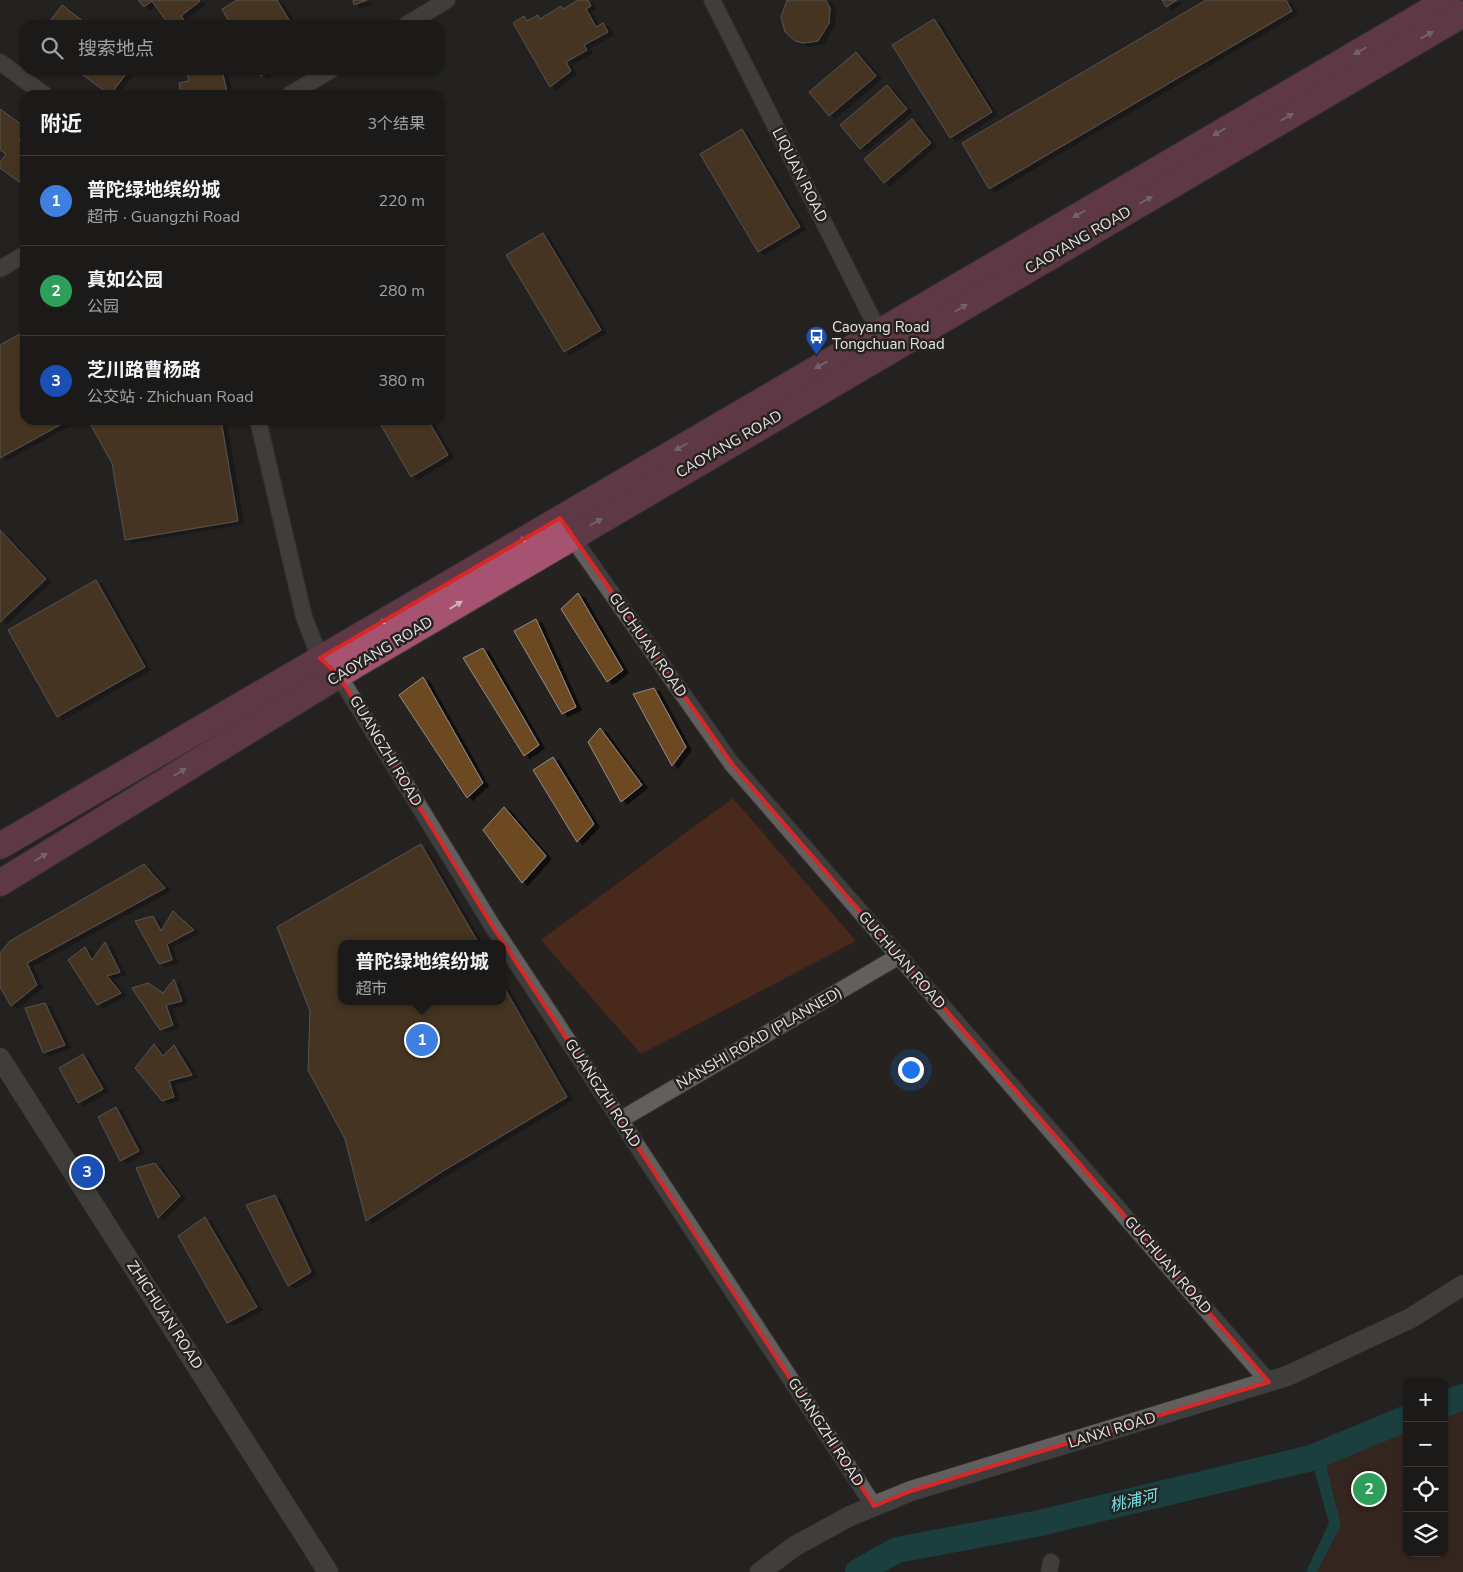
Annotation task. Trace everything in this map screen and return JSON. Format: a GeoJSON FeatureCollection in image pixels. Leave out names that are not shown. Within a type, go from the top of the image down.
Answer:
{"type":"FeatureCollection","features":[{"type":"Feature","properties":{"kind":"main road","name":"CAOYANG ROAD"},"geometry":{"type":"LineString","coordinates":[[0,846],[320,658],[566,527],[884,341],[1448,0]]}},
{"type":"Feature","properties":{"kind":"main road","name":"CAOYANG ROAD"},"geometry":{"type":"LineString","coordinates":[[884,341],[1463,14]]}},
{"type":"Feature","properties":{"kind":"main road","name":"CAOYANG ROAD"},"geometry":{"type":"LineString","coordinates":[[0,883],[340,676],[566,527]]}},
{"type":"Feature","properties":{"kind":"street"},"geometry":{"type":"LineString","coordinates":[[414,20],[447,0]]}},
{"type":"Feature","properties":{"kind":"street","name":"LIQUAN ROAD"},"geometry":{"type":"LineString","coordinates":[[712,0],[884,341]]}},
{"type":"Feature","properties":{"kind":"street"},"geometry":{"type":"LineString","coordinates":[[0,62],[37,90]]}},
{"type":"Feature","properties":{"kind":"street"},"geometry":{"type":"LineString","coordinates":[[297,90],[323,75]]}},
{"type":"Feature","properties":{"kind":"street"},"geometry":{"type":"LineString","coordinates":[[0,269],[20,257]]}},
{"type":"Feature","properties":{"kind":"street"},"geometry":{"type":"LineString","coordinates":[[259,425],[304,617],[320,658],[340,676]]}},
{"type":"Feature","properties":{"kind":"street","name":"GUCHUAN ROAD"},"geometry":{"type":"LineString","coordinates":[[566,527],[732,764],[1269,1382]]}},
{"type":"Feature","properties":{"kind":"street","name":"GUANGZHI ROAD"},"geometry":{"type":"LineString","coordinates":[[340,676],[502,940]]}},
{"type":"Feature","properties":{"kind":"street","name":"GUANGZHI ROAD"},"geometry":{"type":"LineString","coordinates":[[506,947],[874,1506]]}},
{"type":"Feature","properties":{"kind":"street","name":"NANSHI ROAD (PLANNED)"},"geometry":{"type":"LineString","coordinates":[[620,1120],[899,956]]}},
{"type":"Feature","properties":{"kind":"street","name":"ZHICHUAN ROAD"},"geometry":{"type":"LineString","coordinates":[[0,1058],[328,1572]]}},
{"type":"Feature","properties":{"kind":"street","name":"LANXI ROAD"},"geometry":{"type":"LineString","coordinates":[[760,1572],[794,1546],[850,1516],[874,1506],[911,1491],[1287,1376],[1411,1318],[1463,1285]]}},
{"type":"Feature","properties":{"kind":"highlighted area"},"geometry":{"type":"Polygon","coordinates":[[[560,518],[732,764],[1269,1382],[911,1491],[874,1506],[493,927],[339,676],[320,658],[560,518]]]}},
{"type":"Feature","properties":{"kind":"shaded area"},"geometry":{"type":"Polygon","coordinates":[[[733,798],[856,941],[641,1054],[541,940],[733,798]]]}},
{"type":"Feature","properties":{"kind":"shaded area"},"geometry":{"type":"Polygon","coordinates":[[[1463,1397],[1463,1572],[1317,1572],[1341,1525],[1323,1453],[1403,1420],[1403,1557],[1448,1557],[1448,1403],[1463,1397]]]}},
{"type":"Feature","properties":{"kind":"water"},"geometry":{"type":"Polygon","coordinates":[[[1323,1453],[1341,1525],[1317,1572],[1306,1572],[1329,1523],[1311,1458],[1323,1453]]]}},
{"type":"Feature","properties":{"kind":"building"},"geometry":{"type":"Polygon","coordinates":[[[138,0],[200,1],[181,16],[184,20],[165,20],[152,1],[144,7],[138,0]]]}},
{"type":"Feature","properties":{"kind":"building"},"geometry":{"type":"Polygon","coordinates":[[[237,0],[277,0],[289,20],[228,20],[222,9],[237,0]]]}},
{"type":"Feature","properties":{"kind":"building"},"geometry":{"type":"Polygon","coordinates":[[[353,0],[367,0],[354,5],[353,0]]]}},
{"type":"Feature","properties":{"kind":"building"},"geometry":{"type":"Polygon","coordinates":[[[578,0],[588,0],[591,6],[586,9],[596,27],[603,23],[608,32],[584,45],[587,50],[566,62],[571,71],[550,87],[513,23],[524,16],[527,21],[538,15],[540,19],[561,6],[563,9],[578,0]]]}},
{"type":"Feature","properties":{"kind":"building"},"geometry":{"type":"Polygon","coordinates":[[[787,0],[826,0],[830,8],[829,23],[818,41],[803,43],[795,41],[785,32],[781,17],[787,0]]]}},
{"type":"Feature","properties":{"kind":"building"},"geometry":{"type":"Polygon","coordinates":[[[1162,0],[1177,0],[1166,7],[1162,0]]]}},
{"type":"Feature","properties":{"kind":"building"},"geometry":{"type":"Polygon","coordinates":[[[1206,0],[1286,0],[1292,11],[989,189],[962,143],[1206,0]]]}},
{"type":"Feature","properties":{"kind":"building"},"geometry":{"type":"Polygon","coordinates":[[[62,5],[82,20],[51,20],[62,5]]]}},
{"type":"Feature","properties":{"kind":"building"},"geometry":{"type":"Polygon","coordinates":[[[934,19],[992,112],[950,138],[892,45],[934,19]]]}},
{"type":"Feature","properties":{"kind":"building"},"geometry":{"type":"Polygon","coordinates":[[[856,52],[876,76],[829,116],[809,92],[856,52]]]}},
{"type":"Feature","properties":{"kind":"building"},"geometry":{"type":"Polygon","coordinates":[[[83,75],[125,75],[114,90],[103,90],[83,75]]]}},
{"type":"Feature","properties":{"kind":"building"},"geometry":{"type":"Polygon","coordinates":[[[187,75],[223,75],[227,90],[180,90],[179,83],[189,81],[187,75]]]}},
{"type":"Feature","properties":{"kind":"building"},"geometry":{"type":"Polygon","coordinates":[[[887,85],[907,109],[860,149],[840,125],[887,85]]]}},
{"type":"Feature","properties":{"kind":"building"},"geometry":{"type":"Polygon","coordinates":[[[0,109],[20,123],[20,182],[0,168],[0,162],[6,154],[0,150],[0,109]]]}},
{"type":"Feature","properties":{"kind":"building"},"geometry":{"type":"Polygon","coordinates":[[[912,119],[931,143],[884,183],[864,159],[912,119]]]}},
{"type":"Feature","properties":{"kind":"building"},"geometry":{"type":"Polygon","coordinates":[[[742,129],[800,227],[758,252],[700,154],[742,129]]]}},
{"type":"Feature","properties":{"kind":"building"},"geometry":{"type":"Polygon","coordinates":[[[543,233],[601,330],[564,352],[506,255],[543,233]]]}},
{"type":"Feature","properties":{"kind":"building"},"geometry":{"type":"Polygon","coordinates":[[[20,334],[20,425],[60,425],[0,458],[0,345],[20,334]]]}},
{"type":"Feature","properties":{"kind":"building"},"geometry":{"type":"Polygon","coordinates":[[[91,425],[222,425],[238,521],[125,540],[112,463],[91,425]]]}},
{"type":"Feature","properties":{"kind":"building"},"geometry":{"type":"Polygon","coordinates":[[[381,425],[431,425],[448,455],[411,477],[381,425]]]}},
{"type":"Feature","properties":{"kind":"building"},"geometry":{"type":"Polygon","coordinates":[[[0,530],[46,579],[0,622],[0,530]]]}},
{"type":"Feature","properties":{"kind":"building"},"geometry":{"type":"Polygon","coordinates":[[[96,580],[145,667],[57,717],[8,630],[96,580]]]}},
{"type":"Feature","properties":{"kind":"building"},"geometry":{"type":"Polygon","coordinates":[[[578,593],[623,670],[607,682],[561,609],[578,593]]]}},
{"type":"Feature","properties":{"kind":"building"},"geometry":{"type":"Polygon","coordinates":[[[536,619],[576,707],[562,714],[514,631],[536,619]]]}},
{"type":"Feature","properties":{"kind":"building"},"geometry":{"type":"Polygon","coordinates":[[[483,648],[539,745],[524,756],[463,658],[483,648]]]}},
{"type":"Feature","properties":{"kind":"building"},"geometry":{"type":"Polygon","coordinates":[[[423,677],[483,783],[467,798],[399,695],[423,677]]]}},
{"type":"Feature","properties":{"kind":"building"},"geometry":{"type":"Polygon","coordinates":[[[654,688],[686,747],[672,766],[633,694],[654,688]]]}},
{"type":"Feature","properties":{"kind":"building"},"geometry":{"type":"Polygon","coordinates":[[[600,728],[642,785],[621,802],[588,742],[600,728]]]}},
{"type":"Feature","properties":{"kind":"building"},"geometry":{"type":"Polygon","coordinates":[[[553,757],[594,824],[577,842],[533,770],[553,757]]]}},
{"type":"Feature","properties":{"kind":"building"},"geometry":{"type":"Polygon","coordinates":[[[504,807],[546,856],[522,883],[483,830],[504,807]]]}},
{"type":"Feature","properties":{"kind":"building"},"geometry":{"type":"Polygon","coordinates":[[[421,844],[477,940],[338,940],[338,1005],[506,1005],[506,991],[567,1097],[443,1171],[366,1221],[345,1139],[308,1070],[310,1011],[277,927],[421,844]]]}},
{"type":"Feature","properties":{"kind":"building"},"geometry":{"type":"Polygon","coordinates":[[[144,864],[165,888],[27,963],[37,985],[11,1006],[0,987],[0,953],[10,941],[144,864]]]}},
{"type":"Feature","properties":{"kind":"building"},"geometry":{"type":"Polygon","coordinates":[[[173,911],[194,930],[167,944],[172,960],[159,964],[135,921],[153,916],[161,931],[173,911]]]}},
{"type":"Feature","properties":{"kind":"building"},"geometry":{"type":"Polygon","coordinates":[[[105,942],[120,972],[107,976],[121,993],[97,1005],[68,960],[85,947],[92,960],[105,942]]]}},
{"type":"Feature","properties":{"kind":"building"},"geometry":{"type":"Polygon","coordinates":[[[174,979],[182,1001],[166,1005],[173,1025],[160,1030],[132,988],[148,983],[163,993],[174,979]]]}},
{"type":"Feature","properties":{"kind":"building"},"geometry":{"type":"Polygon","coordinates":[[[45,1003],[65,1045],[43,1053],[25,1008],[45,1003]]]}},
{"type":"Feature","properties":{"kind":"building"},"geometry":{"type":"Polygon","coordinates":[[[154,1044],[163,1056],[174,1045],[192,1075],[169,1081],[174,1097],[162,1101],[135,1068],[154,1044]]]}},
{"type":"Feature","properties":{"kind":"building"},"geometry":{"type":"Polygon","coordinates":[[[83,1054],[103,1089],[78,1103],[59,1068],[83,1054]]]}},
{"type":"Feature","properties":{"kind":"building"},"geometry":{"type":"Polygon","coordinates":[[[116,1107],[139,1151],[120,1161],[98,1117],[116,1107]]]}},
{"type":"Feature","properties":{"kind":"building"},"geometry":{"type":"Polygon","coordinates":[[[155,1163],[180,1196],[158,1218],[136,1168],[155,1163]]]}},
{"type":"Feature","properties":{"kind":"building"},"geometry":{"type":"Polygon","coordinates":[[[275,1195],[311,1272],[288,1286],[246,1205],[275,1195]]]}},
{"type":"Feature","properties":{"kind":"building"},"geometry":{"type":"Polygon","coordinates":[[[205,1217],[257,1307],[227,1323],[178,1236],[205,1217]]]}},
{"type":"Feature","properties":{"kind":"waterway","name":"桃浦河"},"geometry":{"type":"LineString","coordinates":[[1448,1403],[1463,1397]]}},
{"type":"Feature","properties":{"kind":"waterway","name":"桃浦河"},"geometry":{"type":"LineString","coordinates":[[858,1572],[897,1550],[1040,1523],[1311,1458],[1403,1420]]}},
{"type":"Feature","properties":{"kind":"place","name":"Caoyang Road Tongchuan Road"},"geometry":{"type":"Point","coordinates":[816,355]}},
{"type":"Feature","properties":{"kind":"place","name":"普陀绿地缤纷城"},"geometry":{"type":"Point","coordinates":[422,1040]}},
{"type":"Feature","properties":{"kind":"place","name":"芝川路曹杨路"},"geometry":{"type":"Point","coordinates":[87,1172]}},
{"type":"Feature","properties":{"kind":"place","name":"真如公园"},"geometry":{"type":"Point","coordinates":[1369,1489]}}]}
